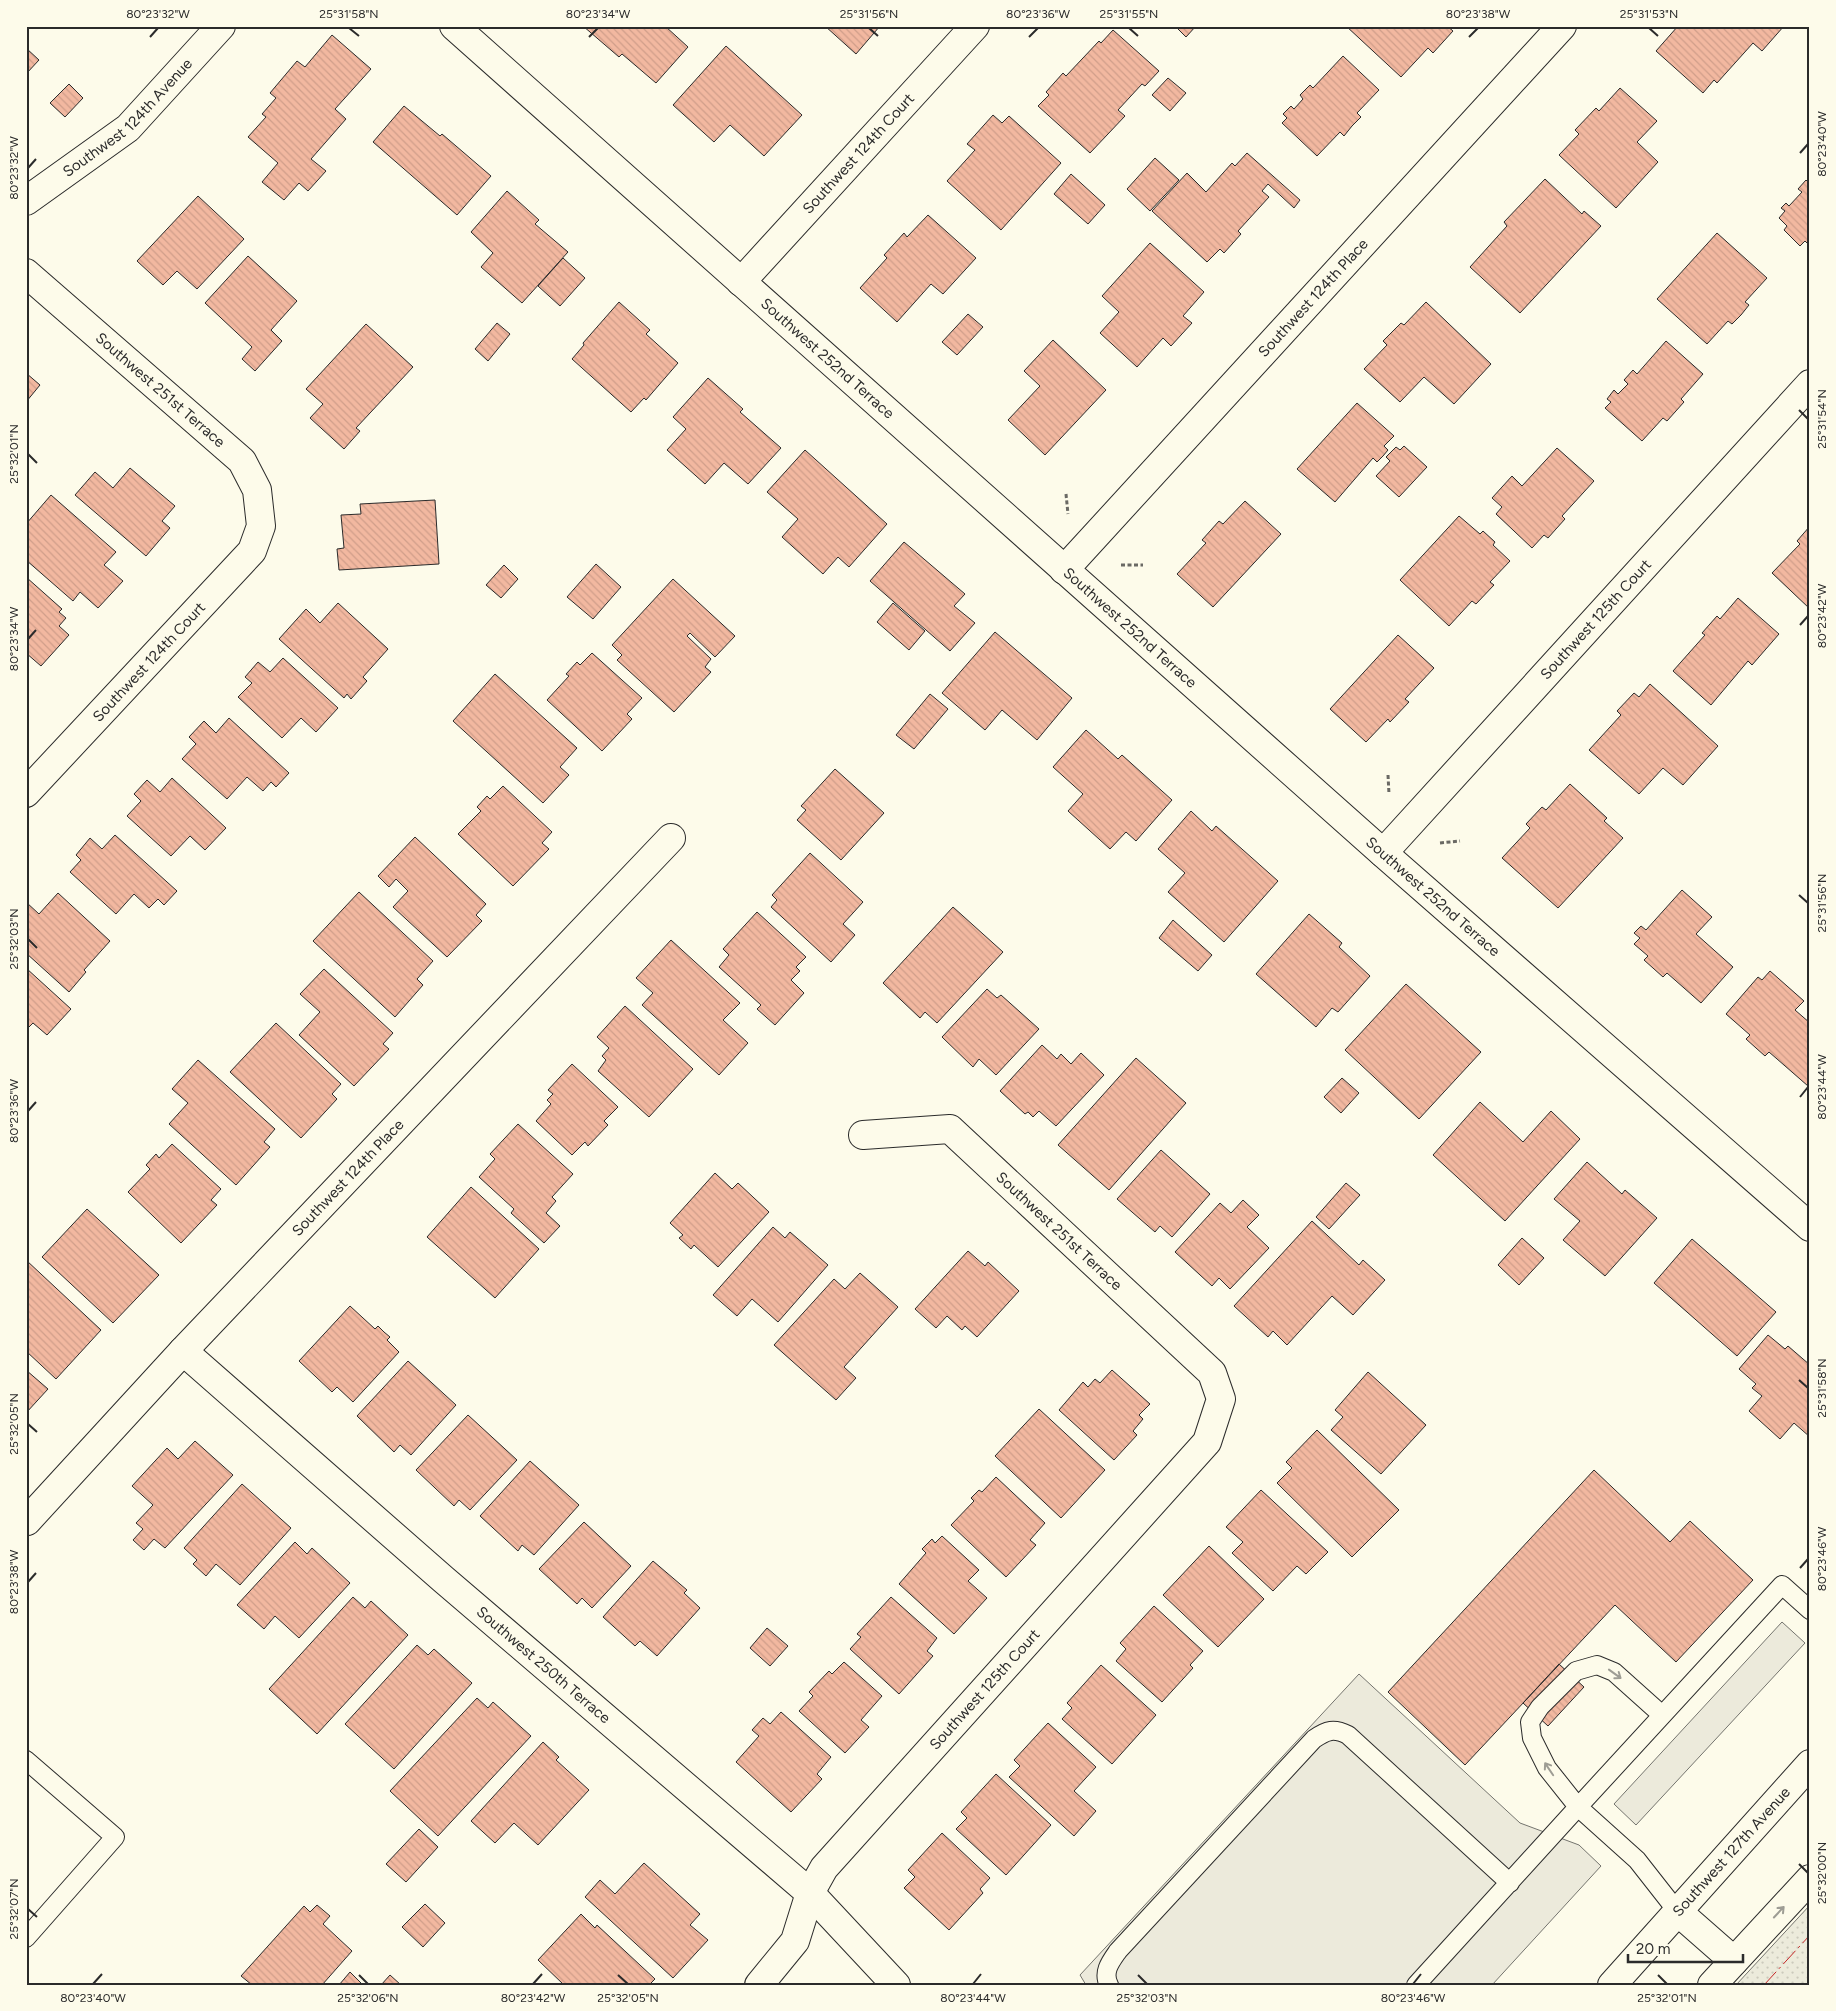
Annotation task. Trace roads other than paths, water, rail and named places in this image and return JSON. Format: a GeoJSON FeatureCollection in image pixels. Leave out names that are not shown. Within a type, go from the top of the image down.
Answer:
{"type":"FeatureCollection","features":[{"type":"Feature","properties":{"kind":"street","name":"Southwest 124th Avenue"},"geometry":{"type":"LineString","coordinates":[[26,200],[128,128],[221,26]]}},
{"type":"Feature","properties":{"kind":"street","name":"Southwest 252nd Terrace"},"geometry":{"type":"LineString","coordinates":[[454,26],[1383,853],[1810,1227]]}},
{"type":"Feature","properties":{"kind":"street","name":"Southwest 124th Court"},"geometry":{"type":"LineString","coordinates":[[741,282],[975,26]]}},
{"type":"Feature","properties":{"kind":"street","name":"Southwest 124th Place"},"geometry":{"type":"LineString","coordinates":[[1064,570],[1562,26]]}},
{"type":"Feature","properties":{"kind":"street","name":"Southwest 251st Terrace"},"geometry":{"type":"LineString","coordinates":[[26,273],[242,461],[257,490],[261,526]]}},
{"type":"Feature","properties":{"kind":"street","name":"Southwest 125th Court"},"geometry":{"type":"LineString","coordinates":[[1383,853],[1810,384]]}},
{"type":"Feature","properties":{"kind":"street","name":"Southwest 124th Court"},"geometry":{"type":"LineString","coordinates":[[26,793],[252,551],[261,526]]}},
{"type":"Feature","properties":{"kind":"street","name":"Southwest 124th Place"},"geometry":{"type":"LineString","coordinates":[[27,1521],[183,1351],[671,838]]}},
{"type":"Feature","properties":{"kind":"street","name":"Southwest 251st Terrace"},"geometry":{"type":"LineString","coordinates":[[862,1135],[950,1129],[1212,1373],[1221,1399]]}},
{"type":"Feature","properties":{"kind":"street","name":"Southwest 250th Terrace"},"geometry":{"type":"LineString","coordinates":[[183,1351],[443,1579],[810,1893],[896,1985]]}},
{"type":"Feature","properties":{"kind":"street","name":"Southwest 125th Court"},"geometry":{"type":"LineString","coordinates":[[758,1985],[795,1941],[810,1893],[824,1868],[1206,1442],[1221,1399]]}},
{"type":"Feature","properties":{"kind":"street","name":"Southwest 127th Avenue"},"geometry":{"type":"LineString","coordinates":[[1612,1985],[1810,1764]]}},
{"type":"Feature","properties":{"kind":"street"},"geometry":{"type":"LineString","coordinates":[[1712,1985],[1810,1879]]}},
{"type":"Feature","properties":{"kind":"street"},"geometry":{"type":"LineString","coordinates":[[1677,1911],[1734,1961]]}},
{"type":"Feature","properties":{"kind":"lane"},"geometry":{"type":"LineString","coordinates":[[1416,1985],[1782,1584],[1810,1610]]}},
{"type":"Feature","properties":{"kind":"lane"},"geometry":{"type":"LineString","coordinates":[[1662,1716],[1614,1672],[1597,1665],[1576,1671],[1540,1707],[1530,1722],[1532,1738],[1547,1768],[1578,1807],[1637,1860],[1677,1911]]}},
{"type":"Feature","properties":{"kind":"lane"},"geometry":{"type":"LineString","coordinates":[[1109,1985],[1106,1981],[1107,1970],[1118,1951],[1314,1739],[1325,1732],[1337,1730],[1348,1735],[1510,1883]]}},
{"type":"Feature","properties":{"kind":"lane"},"geometry":{"type":"LineString","coordinates":[[26,1760],[114,1837],[29,1931]]}}]}
